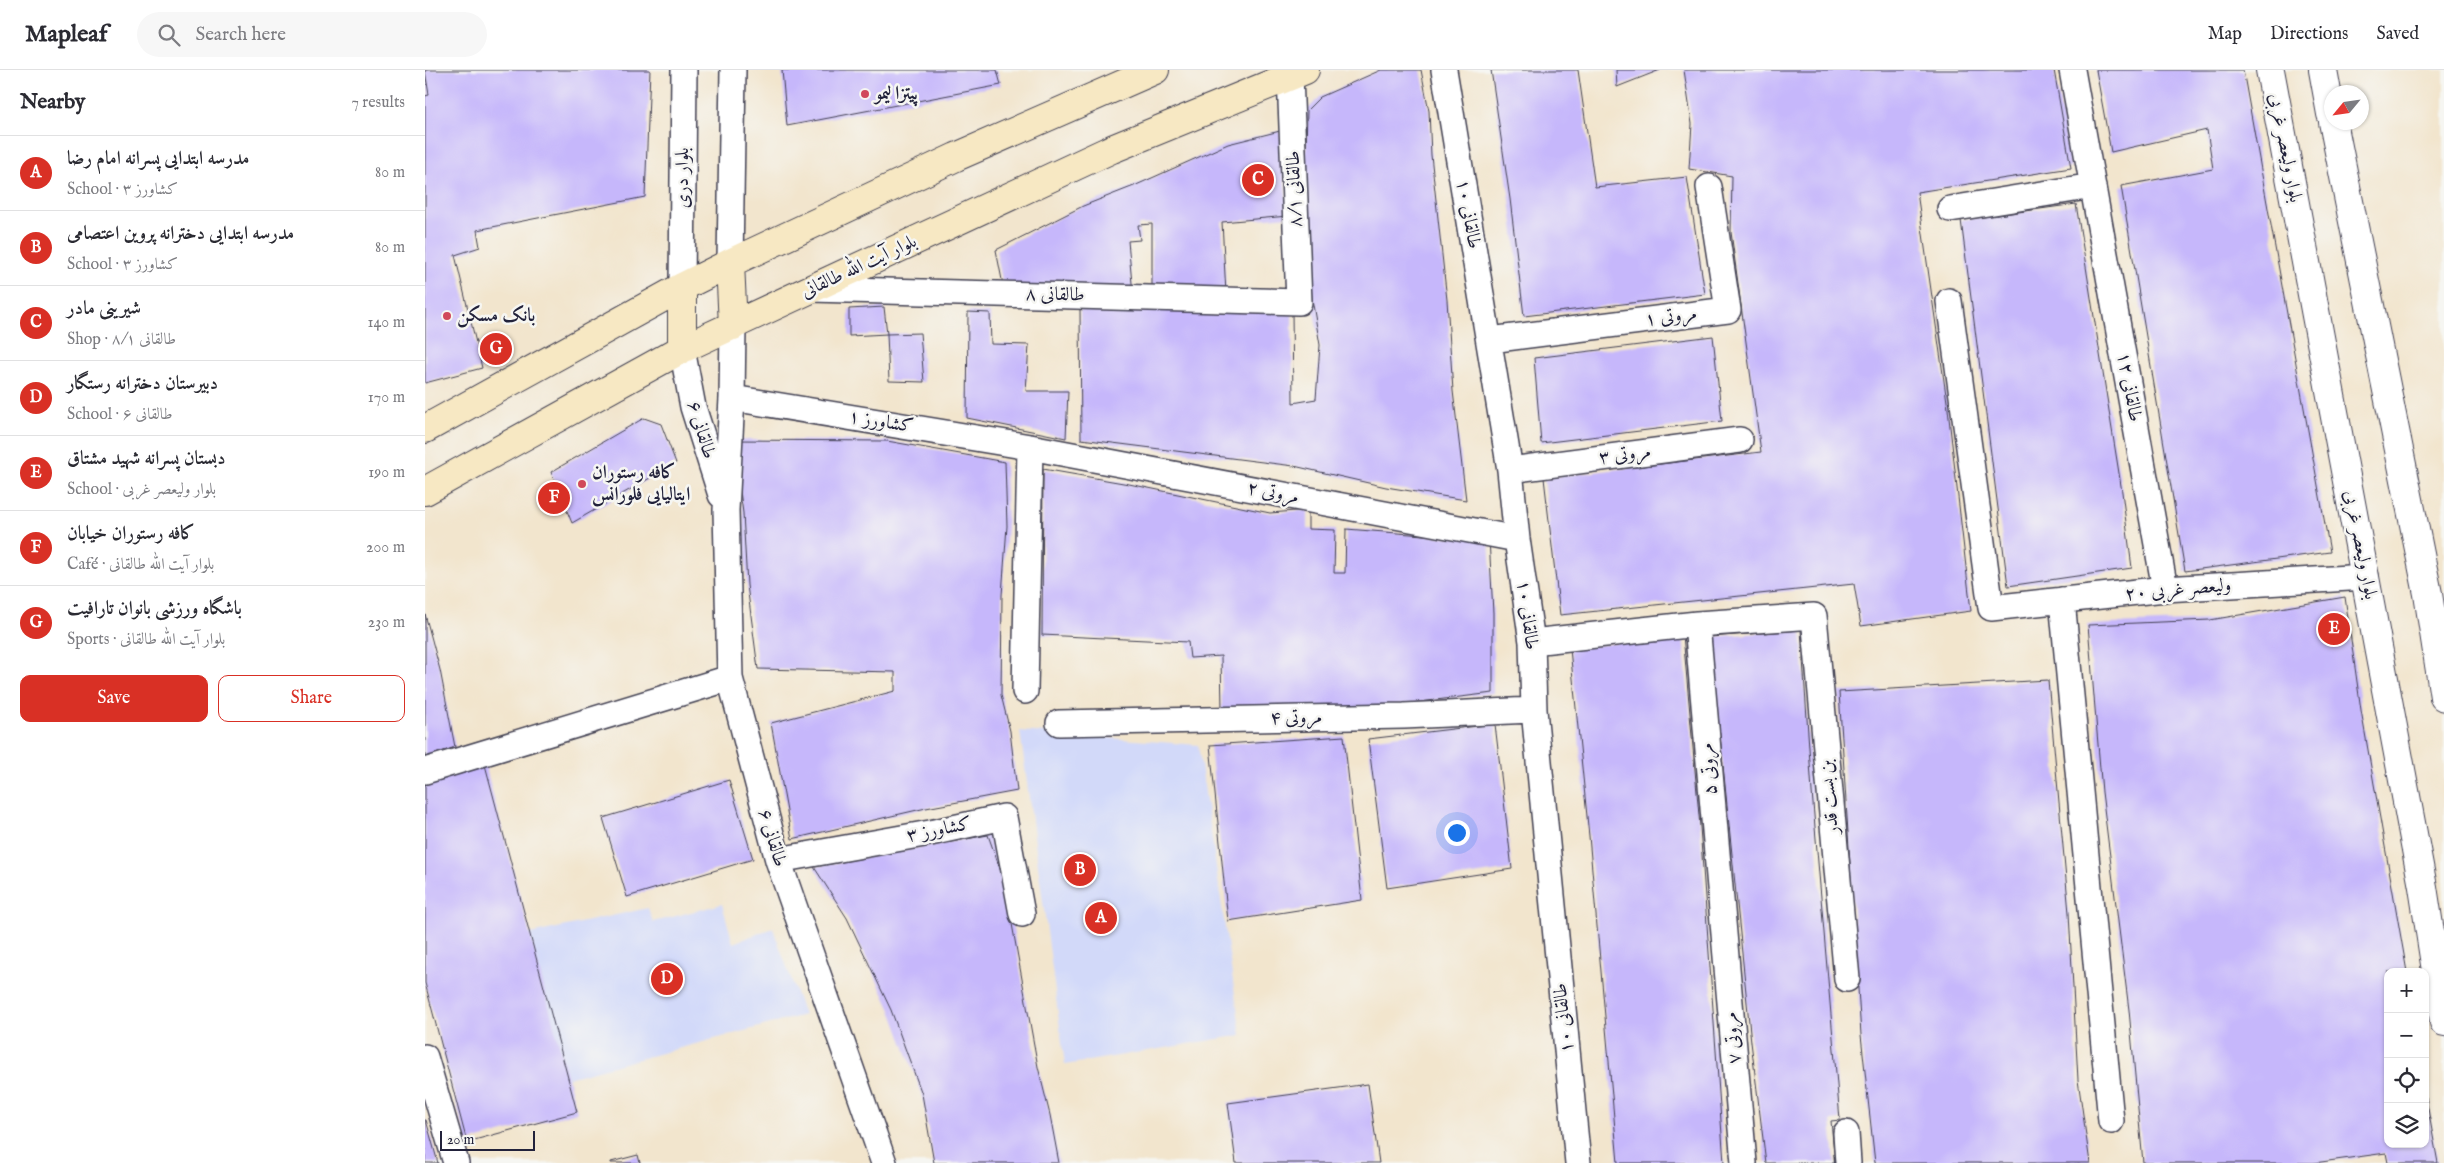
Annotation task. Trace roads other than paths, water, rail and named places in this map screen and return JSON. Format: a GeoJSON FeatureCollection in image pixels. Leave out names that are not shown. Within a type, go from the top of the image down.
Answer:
{"type":"FeatureCollection","features":[{"type":"Feature","properties":{"kind":"main road"},"geometry":{"type":"LineString","coordinates":[[425,429],[682,286],[956,157],[1155,70]]}},
{"type":"Feature","properties":{"kind":"main road","name":"بلوار آیت الله طالقانی"},"geometry":{"type":"LineString","coordinates":[[425,491],[682,350],[1112,149],[1298,73]]}},
{"type":"Feature","properties":{"kind":"main road"},"geometry":{"type":"LineString","coordinates":[[730,263],[733,326]]}},
{"type":"Feature","properties":{"kind":"main road"},"geometry":{"type":"LineString","coordinates":[[682,286],[682,350]]}},
{"type":"Feature","properties":{"kind":"street","name":"بلوار دری"},"geometry":{"type":"LineString","coordinates":[[682,286],[684,70]]}},
{"type":"Feature","properties":{"kind":"street"},"geometry":{"type":"LineString","coordinates":[[730,263],[733,70]]}},
{"type":"Feature","properties":{"kind":"street","name":"طالقانی ۱۰"},"geometry":{"type":"LineString","coordinates":[[1444,70],[1490,340],[1510,470],[1517,539],[1532,642],[1534,710],[1578,1163]]}},
{"type":"Feature","properties":{"kind":"street","name":"طالقانی ۱۲"},"geometry":{"type":"LineString","coordinates":[[2071,70],[2165,589]]}},
{"type":"Feature","properties":{"kind":"street","name":"بلوار ولیعصر غربی"},"geometry":{"type":"LineString","coordinates":[[2270,70],[2423,888],[2444,1022]]}},
{"type":"Feature","properties":{"kind":"street"},"geometry":{"type":"LineString","coordinates":[[2323,70],[2326,85]]}},
{"type":"Feature","properties":{"kind":"street","name":"طالقانی ۸/۱"},"geometry":{"type":"LineString","coordinates":[[1298,73],[1299,302]]}},
{"type":"Feature","properties":{"kind":"street"},"geometry":{"type":"LineString","coordinates":[[2335,130],[2436,596],[2444,698]]}},
{"type":"Feature","properties":{"kind":"street"},"geometry":{"type":"LineString","coordinates":[[1950,209],[2093,186]]}},
{"type":"Feature","properties":{"kind":"street","name":"مروتی ۱"},"geometry":{"type":"LineString","coordinates":[[1490,340],[1728,310],[1709,187]]}},
{"type":"Feature","properties":{"kind":"street","name":"طالقانی ۸"},"geometry":{"type":"LineString","coordinates":[[811,289],[1299,302]]}},
{"type":"Feature","properties":{"kind":"street","name":"ولیعصر غربی ۲۰"},"geometry":{"type":"LineString","coordinates":[[1949,302],[1991,608],[2165,589],[2366,577]]}},
{"type":"Feature","properties":{"kind":"street","name":"طالقانی ۶"},"geometry":{"type":"LineString","coordinates":[[733,326],[732,398],[726,510],[730,678],[778,860],[882,1158]]}},
{"type":"Feature","properties":{"kind":"street","name":"طالقانی ۶"},"geometry":{"type":"LineString","coordinates":[[682,350],[693,407],[726,510]]}},
{"type":"Feature","properties":{"kind":"street","name":"کشاورز ۱"},"geometry":{"type":"LineString","coordinates":[[732,398],[1030,447]]}},
{"type":"Feature","properties":{"kind":"street","name":"مروتی ۳"},"geometry":{"type":"LineString","coordinates":[[1510,470],[1740,440]]}},
{"type":"Feature","properties":{"kind":"street"},"geometry":{"type":"LineString","coordinates":[[1025,691],[1030,447]]}},
{"type":"Feature","properties":{"kind":"street","name":"مروتی ۲"},"geometry":{"type":"LineString","coordinates":[[1030,447],[1517,539]]}},
{"type":"Feature","properties":{"kind":"street"},"geometry":{"type":"LineString","coordinates":[[2062,600],[2111,1121]]}},
{"type":"Feature","properties":{"kind":"street","name":"بن بست قدر"},"geometry":{"type":"LineString","coordinates":[[1697,624],[1814,616],[1847,979]]}},
{"type":"Feature","properties":{"kind":"street"},"geometry":{"type":"LineString","coordinates":[[1532,642],[1697,624]]}},
{"type":"Feature","properties":{"kind":"street","name":"مروتی ۵"},"geometry":{"type":"LineString","coordinates":[[1697,624],[1721,914]]}},
{"type":"Feature","properties":{"kind":"street"},"geometry":{"type":"LineString","coordinates":[[425,771],[730,678]]}},
{"type":"Feature","properties":{"kind":"street","name":"مروتی ۴"},"geometry":{"type":"LineString","coordinates":[[1059,723],[1404,716],[1534,710]]}},
{"type":"Feature","properties":{"kind":"street","name":"کشاورز ۳"},"geometry":{"type":"LineString","coordinates":[[778,860],[930,833],[1004,817],[1022,914]]}},
{"type":"Feature","properties":{"kind":"street","name":"مروتی ۷"},"geometry":{"type":"LineString","coordinates":[[1721,914],[1744,1163]]}},
{"type":"Feature","properties":{"kind":"street"},"geometry":{"type":"LineString","coordinates":[[425,1058],[456,1163]]}},
{"type":"Feature","properties":{"kind":"street"},"geometry":{"type":"LineString","coordinates":[[1846,1132],[1848,1163]]}},
{"type":"Feature","properties":{"kind":"place","name":"پیتزا لیمو"},"geometry":{"type":"Point","coordinates":[865,94]}},
{"type":"Feature","properties":{"kind":"place","name":"شیرینی مادر"},"geometry":{"type":"Point","coordinates":[1258,180]}},
{"type":"Feature","properties":{"kind":"place","name":"بانک مسکن"},"geometry":{"type":"Point","coordinates":[447,316]}},
{"type":"Feature","properties":{"kind":"place","name":"باشگاه ورزشی بانوان تارافیت"},"geometry":{"type":"Point","coordinates":[496,349]}},
{"type":"Feature","properties":{"kind":"place","name":"کافه رستوران ایتالیایی فلورانس"},"geometry":{"type":"Point","coordinates":[582,484]}},
{"type":"Feature","properties":{"kind":"place","name":"كافه رستوران خیابان"},"geometry":{"type":"Point","coordinates":[554,498]}},
{"type":"Feature","properties":{"kind":"place","name":"دبستان پسرانه شهید مشتاق"},"geometry":{"type":"Point","coordinates":[2334,629]}},
{"type":"Feature","properties":{"kind":"place","name":"مدرسه ابتدایی دخترانه پروین اعتصامی"},"geometry":{"type":"Point","coordinates":[1080,870]}},
{"type":"Feature","properties":{"kind":"place","name":"مدرسه ابتدایی پسرانه امام رضا"},"geometry":{"type":"Point","coordinates":[1101,918]}},
{"type":"Feature","properties":{"kind":"place","name":"دبیرستان دخترانه رستگار"},"geometry":{"type":"Point","coordinates":[667,979]}}]}
